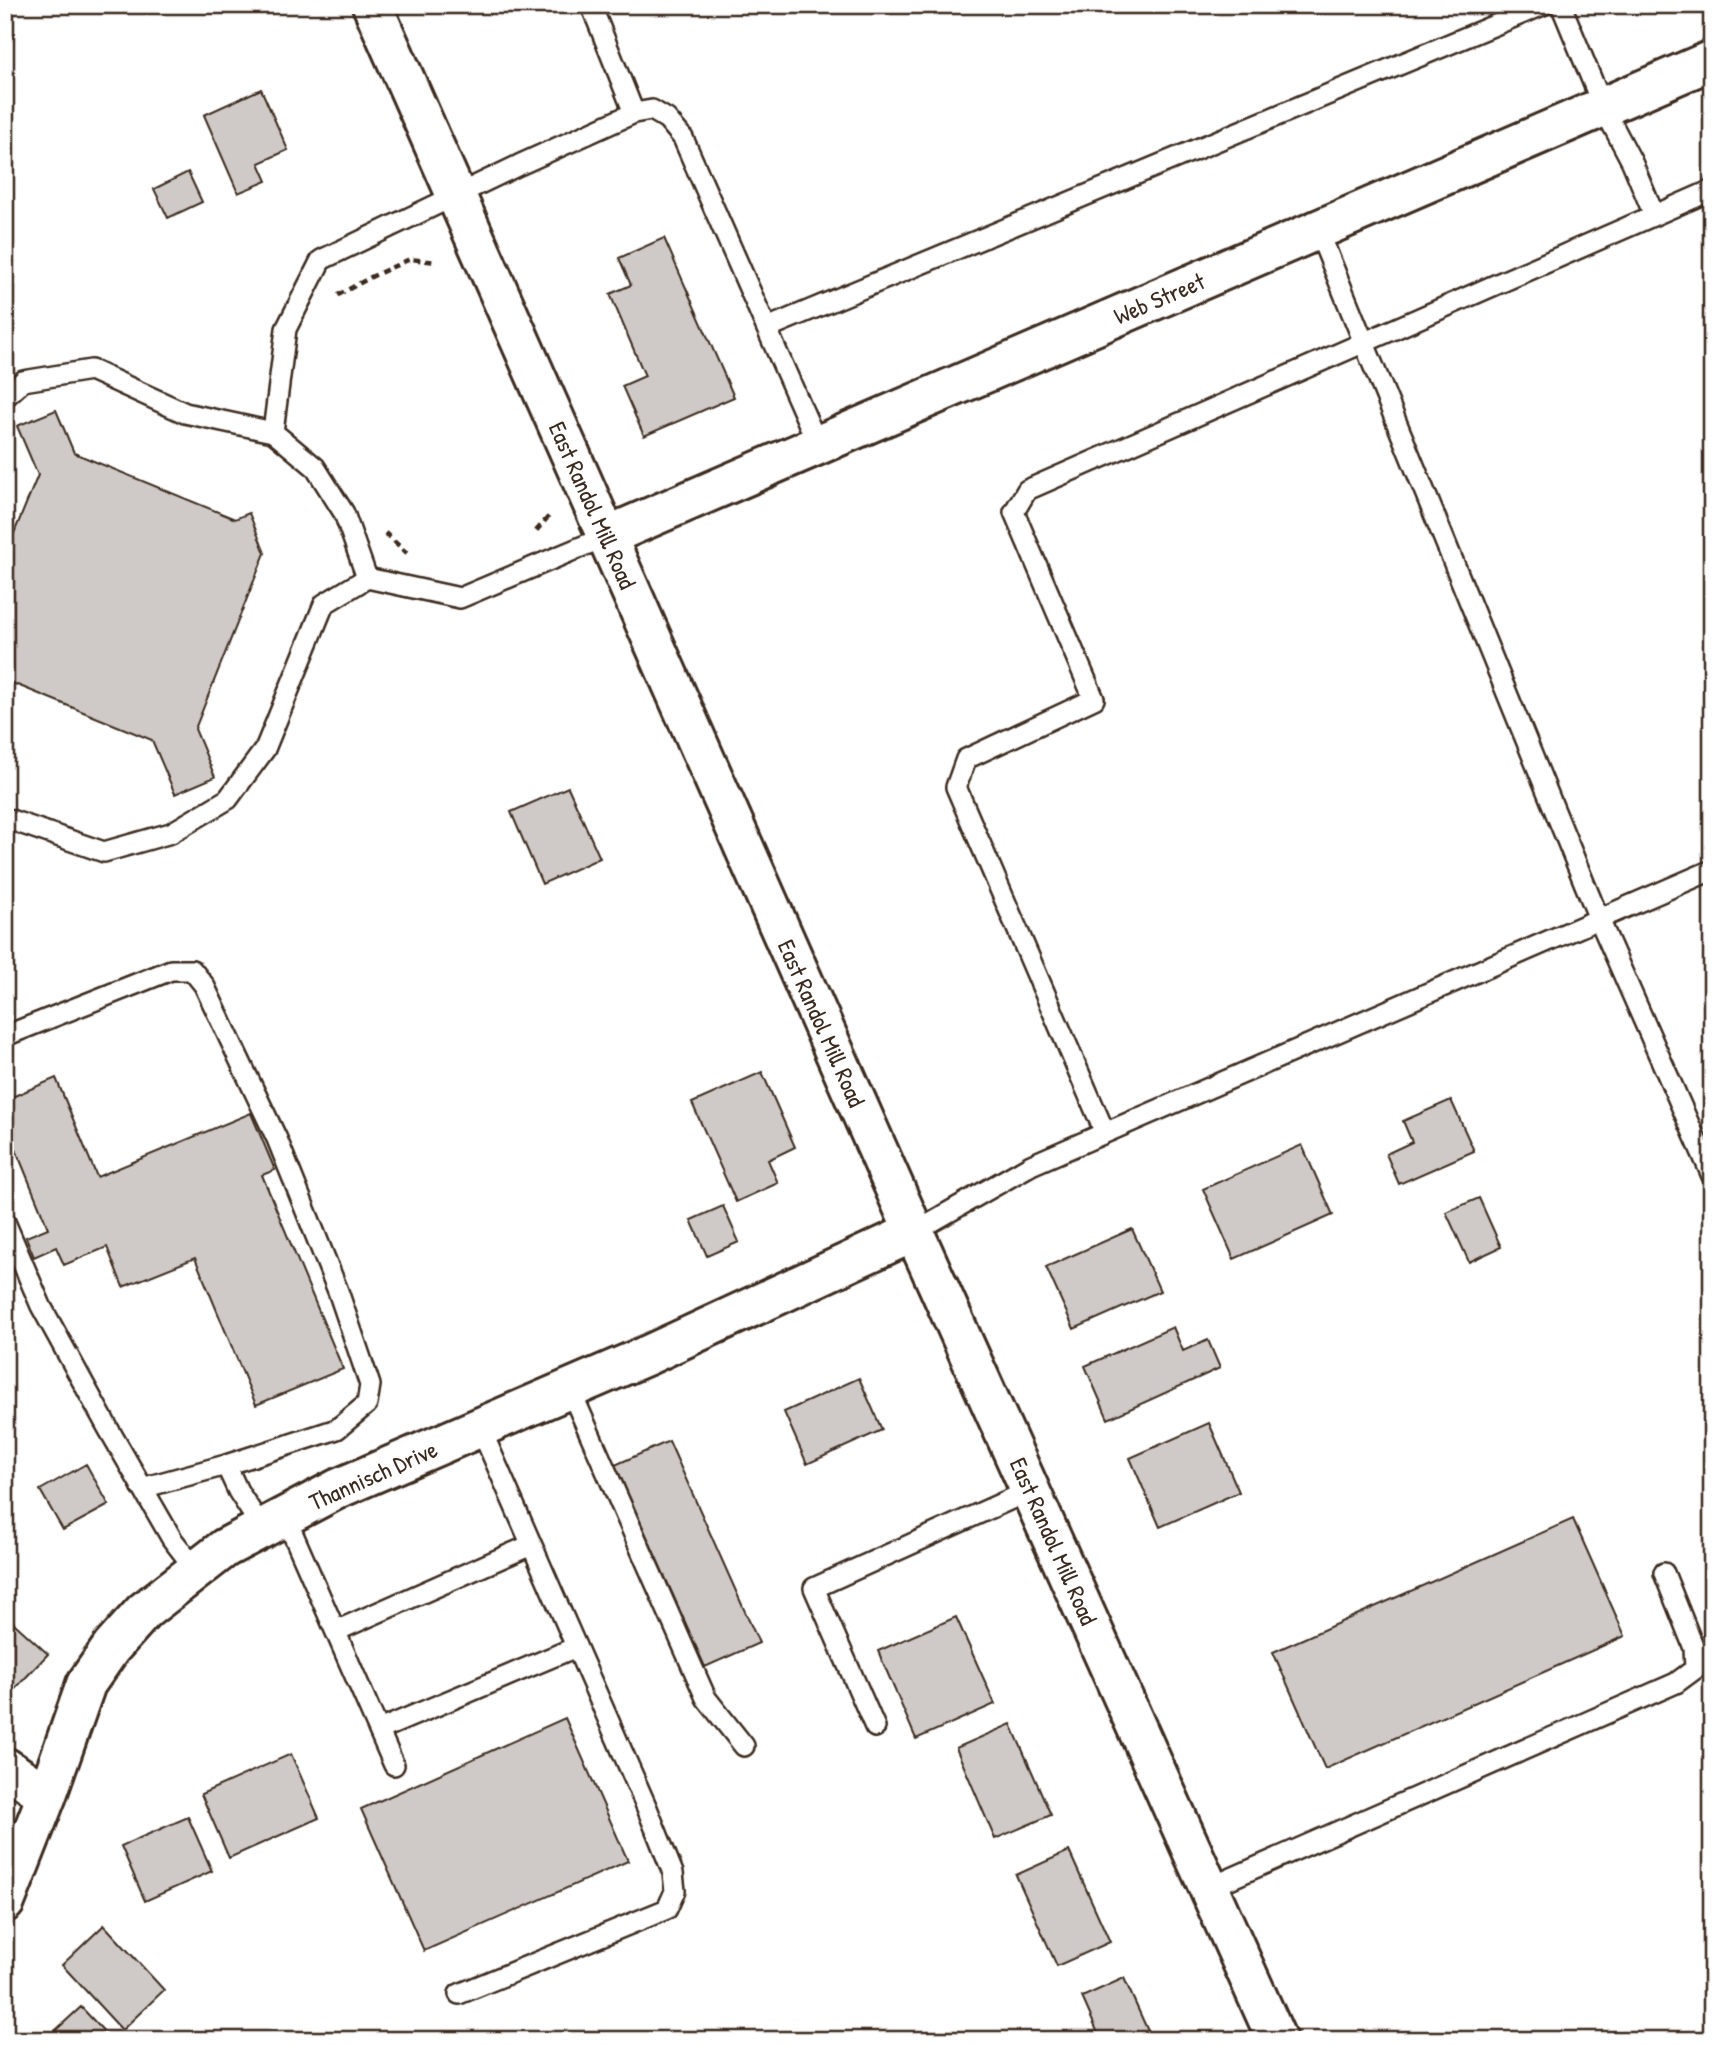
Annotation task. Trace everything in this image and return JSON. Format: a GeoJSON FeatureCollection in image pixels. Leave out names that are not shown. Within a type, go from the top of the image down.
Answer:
{"type":"FeatureCollection","features":[{"type":"Feature","properties":{"kind":"street","name":"East Randol Mill Road"},"geometry":{"type":"LineString","coordinates":[[372,5],[1277,2040]]}},
{"type":"Feature","properties":{"kind":"street","name":"Web Street"},"geometry":{"type":"LineString","coordinates":[[607,536],[1712,60]]}},
{"type":"Feature","properties":{"kind":"street","name":"Thannisch Drive"},"geometry":{"type":"LineString","coordinates":[[5,1902],[47,1796],[86,1684],[111,1648],[144,1611],[225,1548],[337,1489],[648,1355],[915,1231]]}},
{"type":"Feature","properties":{"kind":"street"},"geometry":{"type":"LineString","coordinates":[[5,1768],[47,1796]]}},
{"type":"Feature","properties":{"kind":"lane"},"geometry":{"type":"LineString","coordinates":[[591,5],[634,113]]}},
{"type":"Feature","properties":{"kind":"lane"},"geometry":{"type":"LineString","coordinates":[[767,328],[1543,5]]}},
{"type":"Feature","properties":{"kind":"lane"},"geometry":{"type":"LineString","coordinates":[[1561,5],[1603,107],[1632,162],[1654,215]]}},
{"type":"Feature","properties":{"kind":"lane"},"geometry":{"type":"LineString","coordinates":[[273,432],[286,329],[321,260],[634,113],[652,110],[667,119],[683,138],[818,445]]}},
{"type":"Feature","properties":{"kind":"lane"},"geometry":{"type":"LineString","coordinates":[[1105,1133],[956,787],[966,759],[1094,699],[1014,512],[1027,491],[1712,190]]}},
{"type":"Feature","properties":{"kind":"lane"},"geometry":{"type":"LineString","coordinates":[[1318,229],[1599,919],[1712,1177]]}},
{"type":"Feature","properties":{"kind":"lane"},"geometry":{"type":"LineString","coordinates":[[5,397],[23,381],[90,370],[185,413],[273,432],[315,467],[344,513],[367,578]]}},
{"type":"Feature","properties":{"kind":"lane"},"geometry":{"type":"LineString","coordinates":[[5,818],[104,852],[171,833],[228,799],[265,749],[324,604],[367,578],[460,598],[607,536]]}},
{"type":"Feature","properties":{"kind":"lane"},"geometry":{"type":"LineString","coordinates":[[915,1231],[1031,1165],[1712,870]]}},
{"type":"Feature","properties":{"kind":"lane"},"geometry":{"type":"LineString","coordinates":[[5,1036],[171,970],[192,970],[204,985],[277,1139],[338,1291],[370,1385],[367,1404],[337,1429],[226,1465],[142,1488]]}},
{"type":"Feature","properties":{"kind":"lane"},"geometry":{"type":"LineString","coordinates":[[5,1222],[41,1306],[142,1488],[172,1539],[196,1570]]}},
{"type":"Feature","properties":{"kind":"lane"},"geometry":{"type":"LineString","coordinates":[[570,1389],[706,1698],[744,1746]]}},
{"type":"Feature","properties":{"kind":"lane"},"geometry":{"type":"LineString","coordinates":[[459,1994],[667,1909],[675,1891],[673,1873],[647,1808],[480,1427]]}},
{"type":"Feature","properties":{"kind":"lane"},"geometry":{"type":"LineString","coordinates":[[226,1465],[238,1491],[274,1522],[336,1631],[394,1765]]}},
{"type":"Feature","properties":{"kind":"lane"},"geometry":{"type":"LineString","coordinates":[[876,1727],[814,1588],[1031,1490]]}},
{"type":"Feature","properties":{"kind":"lane"},"geometry":{"type":"LineString","coordinates":[[336,1631],[531,1545]]}},
{"type":"Feature","properties":{"kind":"lane"},"geometry":{"type":"LineString","coordinates":[[1209,1888],[1676,1683],[1695,1669],[1694,1647],[1664,1573]]}},
{"type":"Feature","properties":{"kind":"lane"},"geometry":{"type":"LineString","coordinates":[[379,1730],[576,1647]]}},
{"type":"Feature","properties":{"kind":"path"},"geometry":{"type":"LineString","coordinates":[[336,297],[373,276],[410,260],[437,262]]}},
{"type":"Feature","properties":{"kind":"path"},"geometry":{"type":"LineString","coordinates":[[530,539],[549,516]]}},
{"type":"Feature","properties":{"kind":"path"},"geometry":{"type":"LineString","coordinates":[[382,530],[405,553],[417,557]]}},
{"type":"Feature","properties":{"kind":"building"},"geometry":{"type":"Polygon","coordinates":[[[261,89],[288,150],[259,163],[267,181],[238,193],[204,115],[261,89]]]}},
{"type":"Feature","properties":{"kind":"building"},"geometry":{"type":"Polygon","coordinates":[[[188,172],[202,202],[168,218],[154,189],[188,172]]]}},
{"type":"Feature","properties":{"kind":"building"},"geometry":{"type":"Polygon","coordinates":[[[664,238],[734,397],[644,436],[622,386],[645,376],[610,294],[631,285],[619,258],[664,238]]]}},
{"type":"Feature","properties":{"kind":"building"},"geometry":{"type":"Polygon","coordinates":[[[56,410],[74,453],[235,519],[249,513],[265,553],[195,729],[215,777],[175,794],[152,740],[5,680],[5,555],[38,475],[17,426],[56,410]]]}},
{"type":"Feature","properties":{"kind":"building"},"geometry":{"type":"Polygon","coordinates":[[[568,787],[600,858],[542,884],[511,812],[568,787]]]}},
{"type":"Feature","properties":{"kind":"building"},"geometry":{"type":"Polygon","coordinates":[[[762,1072],[795,1147],[768,1160],[778,1183],[736,1202],[692,1103],[762,1072]]]}},
{"type":"Feature","properties":{"kind":"building"},"geometry":{"type":"Polygon","coordinates":[[[56,1078],[97,1177],[251,1113],[275,1170],[262,1175],[343,1369],[256,1405],[195,1258],[123,1287],[107,1247],[64,1265],[56,1247],[34,1257],[26,1237],[48,1228],[5,1123],[5,1100],[56,1078]]]}},
{"type":"Feature","properties":{"kind":"building"},"geometry":{"type":"Polygon","coordinates":[[[1451,1100],[1474,1151],[1399,1184],[1386,1154],[1412,1142],[1403,1121],[1451,1100]]]}},
{"type":"Feature","properties":{"kind":"building"},"geometry":{"type":"Polygon","coordinates":[[[1302,1145],[1333,1215],[1234,1259],[1203,1189],[1302,1145]]]}},
{"type":"Feature","properties":{"kind":"building"},"geometry":{"type":"Polygon","coordinates":[[[1479,1198],[1501,1247],[1469,1262],[1446,1212],[1479,1198]]]}},
{"type":"Feature","properties":{"kind":"building"},"geometry":{"type":"Polygon","coordinates":[[[723,1206],[739,1242],[707,1256],[691,1220],[723,1206]]]}},
{"type":"Feature","properties":{"kind":"building"},"geometry":{"type":"Polygon","coordinates":[[[1132,1229],[1160,1291],[1074,1329],[1046,1267],[1132,1229]]]}},
{"type":"Feature","properties":{"kind":"building"},"geometry":{"type":"Polygon","coordinates":[[[1173,1327],[1183,1351],[1208,1340],[1220,1368],[1108,1419],[1085,1366],[1173,1327]]]}},
{"type":"Feature","properties":{"kind":"building"},"geometry":{"type":"Polygon","coordinates":[[[859,1378],[882,1430],[807,1464],[784,1412],[859,1378]]]}},
{"type":"Feature","properties":{"kind":"building"},"geometry":{"type":"Polygon","coordinates":[[[1209,1423],[1239,1492],[1160,1527],[1130,1458],[1209,1423]]]}},
{"type":"Feature","properties":{"kind":"building"},"geometry":{"type":"Polygon","coordinates":[[[669,1441],[759,1643],[705,1667],[615,1465],[669,1441]]]}},
{"type":"Feature","properties":{"kind":"building"},"geometry":{"type":"Polygon","coordinates":[[[86,1464],[109,1505],[63,1530],[40,1490],[86,1464]]]}},
{"type":"Feature","properties":{"kind":"building"},"geometry":{"type":"Polygon","coordinates":[[[1573,1519],[1625,1636],[1325,1769],[1273,1652],[1573,1519]]]}},
{"type":"Feature","properties":{"kind":"building"},"geometry":{"type":"Polygon","coordinates":[[[5,1615],[48,1654],[14,1690],[5,1682],[5,1615]]]}},
{"type":"Feature","properties":{"kind":"building"},"geometry":{"type":"Polygon","coordinates":[[[956,1617],[995,1704],[916,1739],[878,1651],[956,1617]]]}},
{"type":"Feature","properties":{"kind":"building"},"geometry":{"type":"Polygon","coordinates":[[[565,1718],[628,1861],[424,1951],[361,1809],[565,1718]]]}},
{"type":"Feature","properties":{"kind":"building"},"geometry":{"type":"Polygon","coordinates":[[[1011,1724],[1051,1815],[995,1839],[956,1748],[1011,1724]]]}},
{"type":"Feature","properties":{"kind":"building"},"geometry":{"type":"Polygon","coordinates":[[[291,1754],[319,1818],[229,1858],[201,1794],[291,1754]]]}},
{"type":"Feature","properties":{"kind":"building"},"geometry":{"type":"Polygon","coordinates":[[[188,1817],[212,1871],[145,1901],[121,1846],[188,1817]]]}},
{"type":"Feature","properties":{"kind":"building"},"geometry":{"type":"Polygon","coordinates":[[[1069,1851],[1110,1942],[1057,1966],[1016,1875],[1069,1851]]]}},
{"type":"Feature","properties":{"kind":"building"},"geometry":{"type":"Polygon","coordinates":[[[104,1925],[164,1990],[122,2030],[62,1965],[104,1925]]]}},
{"type":"Feature","properties":{"kind":"building"},"geometry":{"type":"Polygon","coordinates":[[[1124,1978],[1152,2040],[1101,2040],[1082,1997],[1124,1978]]]}},
{"type":"Feature","properties":{"kind":"building"},"geometry":{"type":"Polygon","coordinates":[[[81,2007],[112,2040],[45,2040],[81,2007]]]}}]}
